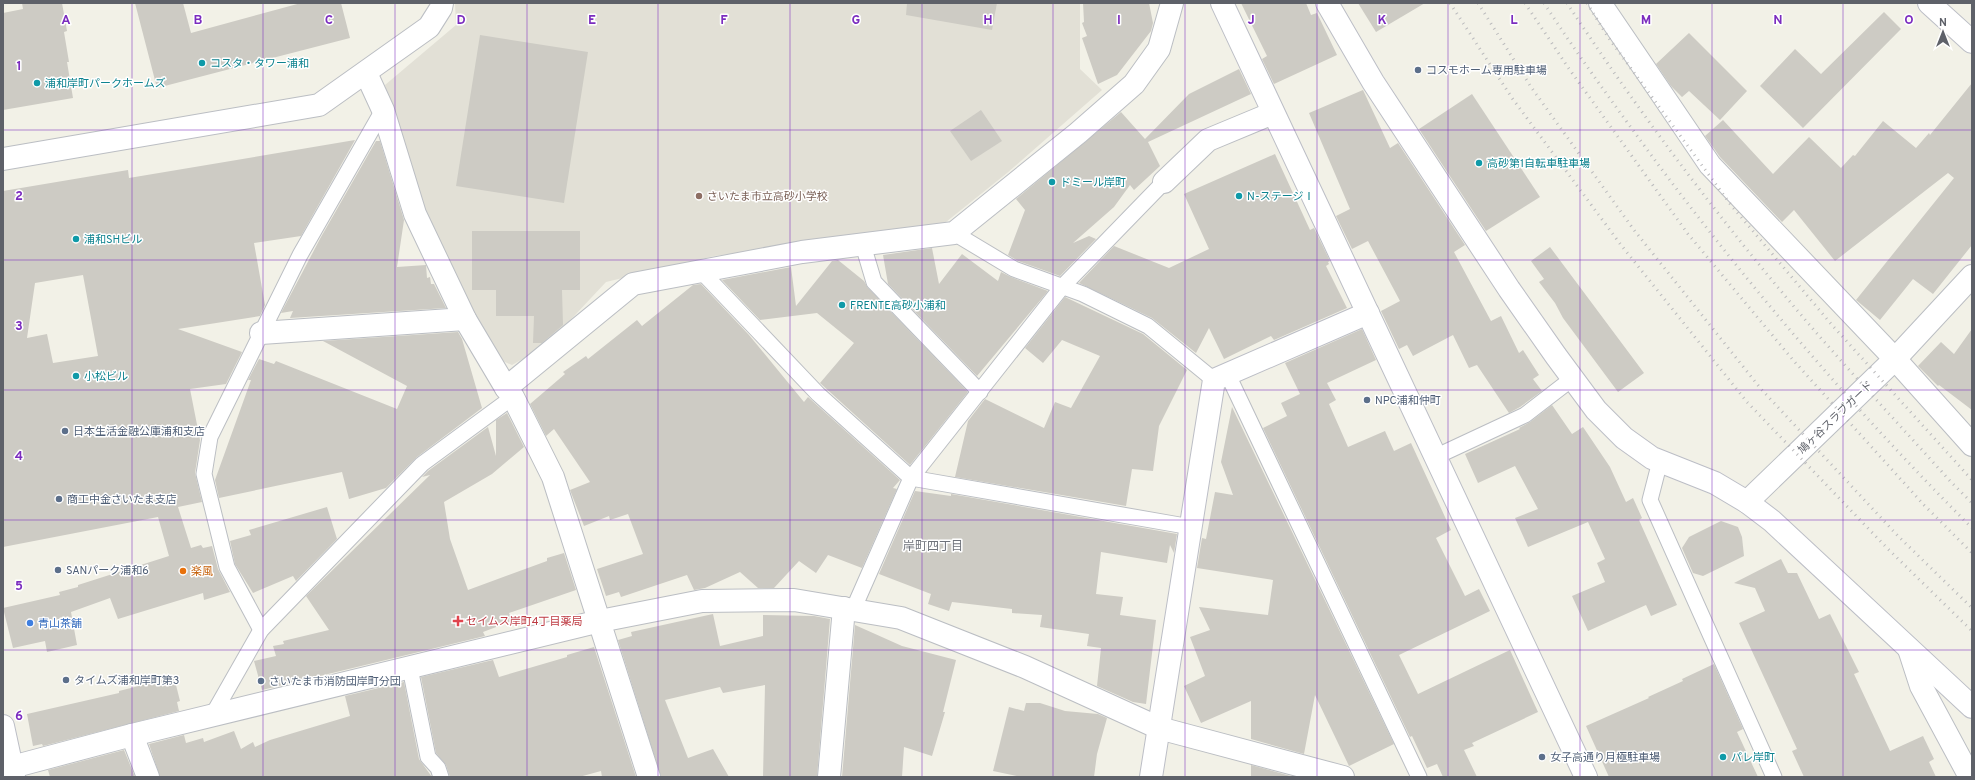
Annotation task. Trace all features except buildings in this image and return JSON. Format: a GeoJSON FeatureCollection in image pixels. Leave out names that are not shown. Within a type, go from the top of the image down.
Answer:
{"type":"FeatureCollection","features":[{"type":"Feature","properties":{"kind":"street"},"geometry":{"type":"LineString","coordinates":[[3,159],[319,105],[429,27],[441,8],[442,3]]}},
{"type":"Feature","properties":{"kind":"street"},"geometry":{"type":"LineString","coordinates":[[510,393],[633,284],[700,270],[802,252],[954,233],[1078,134],[1134,84],[1159,49],[1172,3]]}},
{"type":"Feature","properties":{"kind":"street"},"geometry":{"type":"LineString","coordinates":[[1222,3],[1586,777]]}},
{"type":"Feature","properties":{"kind":"street"},"geometry":{"type":"LineString","coordinates":[[1327,3],[1385,101],[1509,289],[1596,410],[1624,438],[1652,458],[1715,483],[1747,502],[1772,521],[1972,707]]}},
{"type":"Feature","properties":{"kind":"street"},"geometry":{"type":"LineString","coordinates":[[1600,3],[1710,165],[1890,363],[1972,445]]}},
{"type":"Feature","properties":{"kind":"street"},"geometry":{"type":"LineString","coordinates":[[1929,3],[1972,42]]}},
{"type":"Feature","properties":{"kind":"street"},"geometry":{"type":"LineString","coordinates":[[366,73],[383,110],[415,214],[465,319],[510,393],[553,477],[650,777]]}},
{"type":"Feature","properties":{"kind":"street"},"geometry":{"type":"LineString","coordinates":[[1164,182],[1208,140],[1273,113]]}},
{"type":"Feature","properties":{"kind":"street","name":"鳩ヶ谷スラブガード"},"geometry":{"type":"LineString","coordinates":[[1747,502],[1890,363],[1972,276]]}},
{"type":"Feature","properties":{"kind":"street"},"geometry":{"type":"LineString","coordinates":[[1151,777],[1191,527],[1221,377],[1368,313]]}},
{"type":"Feature","properties":{"kind":"street"},"geometry":{"type":"LineString","coordinates":[[261,333],[465,319]]}},
{"type":"Feature","properties":{"kind":"street"},"geometry":{"type":"LineString","coordinates":[[3,726],[13,772],[132,735],[600,621],[702,601],[794,600],[901,618],[1025,667],[1159,728],[1312,773],[1343,777]]}},
{"type":"Feature","properties":{"kind":"street"},"geometry":{"type":"LineString","coordinates":[[829,777],[848,609]]}},
{"type":"Feature","properties":{"kind":"street"},"geometry":{"type":"LineString","coordinates":[[1909,648],[1922,686],[1970,777]]}},
{"type":"Feature","properties":{"kind":"street"},"geometry":{"type":"LineString","coordinates":[[132,735],[148,777]]}},
{"type":"Feature","properties":{"kind":"lane"},"geometry":{"type":"LineString","coordinates":[[261,630],[227,567],[204,474],[210,436],[300,255],[383,110]]}},
{"type":"Feature","properties":{"kind":"lane"},"geometry":{"type":"LineString","coordinates":[[848,609],[912,478],[1062,287],[1164,182]]}},
{"type":"Feature","properties":{"kind":"lane"},"geometry":{"type":"LineString","coordinates":[[954,233],[1014,269],[1083,294],[1148,326],[1221,377],[1419,777]]}},
{"type":"Feature","properties":{"kind":"lane"},"geometry":{"type":"LineString","coordinates":[[863,245],[874,282],[980,392]]}},
{"type":"Feature","properties":{"kind":"lane"},"geometry":{"type":"LineString","coordinates":[[700,270],[818,394],[912,478],[1191,527]]}},
{"type":"Feature","properties":{"kind":"lane"},"geometry":{"type":"LineString","coordinates":[[1435,457],[1525,415],[1573,378]]}},
{"type":"Feature","properties":{"kind":"lane"},"geometry":{"type":"LineString","coordinates":[[212,716],[261,630],[422,464],[510,393]]}},
{"type":"Feature","properties":{"kind":"lane"},"geometry":{"type":"LineString","coordinates":[[1660,461],[1650,500],[1774,777]]}},
{"type":"Feature","properties":{"kind":"lane"},"geometry":{"type":"LineString","coordinates":[[410,668],[428,757],[438,768],[441,777]]}},
{"type":"Feature","properties":{"kind":"shaded area","name":"さいたま市立高砂小学校"},"geometry":{"type":"Polygon","coordinates":[[[455,3],[1080,3],[1080,69],[1102,90],[1007,173],[941,226],[714,256],[606,282],[547,345],[512,365],[498,359],[465,298],[428,219],[395,121],[385,85],[456,25],[455,3]]]}},
{"type":"Feature","properties":{"kind":"railway"},"geometry":{"type":"LineString","coordinates":[[1450,3],[1512,98],[1621,245],[1747,402],[1886,547],[1972,631]]}},
{"type":"Feature","properties":{"kind":"railway"},"geometry":{"type":"LineString","coordinates":[[1478,3],[1531,87],[1634,230],[1761,389],[1898,536],[1972,608]]}},
{"type":"Feature","properties":{"kind":"railway"},"geometry":{"type":"LineString","coordinates":[[1525,3],[1567,66],[1688,234],[1793,360],[1924,505],[1972,553]]}},
{"type":"Feature","properties":{"kind":"railway"},"geometry":{"type":"LineString","coordinates":[[1544,3],[1584,62],[1654,159],[1767,303],[1846,395],[1972,528]]}},
{"type":"Feature","properties":{"kind":"railway"},"geometry":{"type":"LineString","coordinates":[[1567,3],[1626,90],[1688,174],[1786,298],[1950,481],[1972,503]]}},
{"type":"Feature","properties":{"kind":"railway"},"geometry":{"type":"LineString","coordinates":[[1587,3],[1608,37],[1731,205],[1832,325],[1972,480]]}},
{"type":"Feature","properties":{"kind":"place","name":"コスタ・タワー浦和"},"geometry":{"type":"Point","coordinates":[202,63]}},
{"type":"Feature","properties":{"kind":"place","name":"コスモホーム専用駐車場"},"geometry":{"type":"Point","coordinates":[1418,70]}},
{"type":"Feature","properties":{"kind":"place","name":"浦和岸町パークホームズ"},"geometry":{"type":"Point","coordinates":[37,83]}},
{"type":"Feature","properties":{"kind":"place","name":"高砂第1自転車駐車場"},"geometry":{"type":"Point","coordinates":[1479,163]}},
{"type":"Feature","properties":{"kind":"place","name":"ドミール岸町"},"geometry":{"type":"Point","coordinates":[1052,182]}},
{"type":"Feature","properties":{"kind":"place","name":"さいたま市立高砂小学校"},"geometry":{"type":"Point","coordinates":[699,196]}},
{"type":"Feature","properties":{"kind":"place","name":"N-ステージⅠ"},"geometry":{"type":"Point","coordinates":[1239,196]}},
{"type":"Feature","properties":{"kind":"place","name":"浦和SHビル"},"geometry":{"type":"Point","coordinates":[76,239]}},
{"type":"Feature","properties":{"kind":"place","name":"FRENTE高砂小浦和"},"geometry":{"type":"Point","coordinates":[842,305]}},
{"type":"Feature","properties":{"kind":"place","name":"小松ビル"},"geometry":{"type":"Point","coordinates":[76,376]}},
{"type":"Feature","properties":{"kind":"place","name":"NPC浦和仲町"},"geometry":{"type":"Point","coordinates":[1367,400]}},
{"type":"Feature","properties":{"kind":"place","name":"日本生活金融公庫浦和支店"},"geometry":{"type":"Point","coordinates":[65,431]}},
{"type":"Feature","properties":{"kind":"place","name":"商工中金さいたま支店"},"geometry":{"type":"Point","coordinates":[59,499]}},
{"type":"Feature","properties":{"kind":"place","name":"SANパーク浦和6"},"geometry":{"type":"Point","coordinates":[58,570]}},
{"type":"Feature","properties":{"kind":"place","name":"楽風"},"geometry":{"type":"Point","coordinates":[183,571]}},
{"type":"Feature","properties":{"kind":"place","name":"セイムス岸町4丁目薬局"},"geometry":{"type":"Point","coordinates":[458,621]}},
{"type":"Feature","properties":{"kind":"place","name":"青山茶舗"},"geometry":{"type":"Point","coordinates":[30,623]}},
{"type":"Feature","properties":{"kind":"place","name":"タイムズ浦和岸町第3"},"geometry":{"type":"Point","coordinates":[66,680]}},
{"type":"Feature","properties":{"kind":"place","name":"さいたま市消防団岸町分団"},"geometry":{"type":"Point","coordinates":[261,681]}},
{"type":"Feature","properties":{"kind":"place","name":"女子高通り月極駐車場"},"geometry":{"type":"Point","coordinates":[1542,757]}},
{"type":"Feature","properties":{"kind":"place","name":"パレ岸町"},"geometry":{"type":"Point","coordinates":[1723,757]}},
{"type":"Feature","properties":{"kind":"district","name":"岸町四丁目"},"geometry":{"type":"Point","coordinates":[933,546]}}]}
